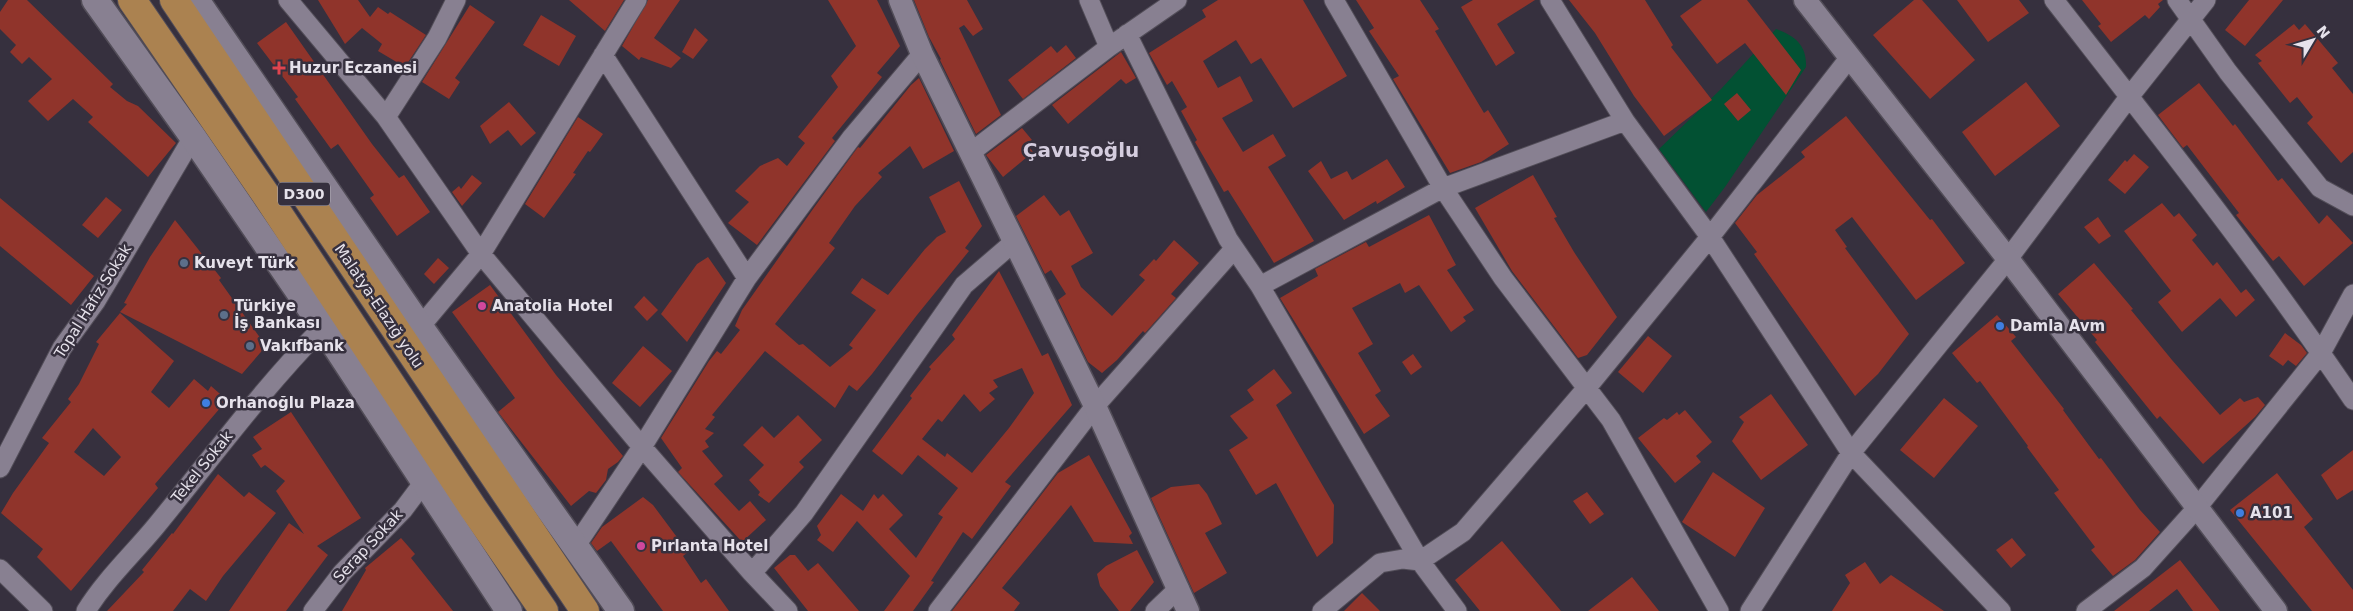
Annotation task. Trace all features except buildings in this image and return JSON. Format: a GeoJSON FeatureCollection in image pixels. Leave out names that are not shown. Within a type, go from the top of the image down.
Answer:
{"type":"FeatureCollection","features":[{"type":"Feature","properties":{"kind":"highway","name":"D300"},"geometry":{"type":"LineString","coordinates":[[132,0],[367,347],[472,508],[544,611]]}},
{"type":"Feature","properties":{"kind":"highway","name":"Malatya-Elazığ yolu"},"geometry":{"type":"LineString","coordinates":[[174,0],[585,611]]}},
{"type":"Feature","properties":{"kind":"main road"},"geometry":{"type":"LineString","coordinates":[[95,0],[193,137],[323,328],[509,611]]}},
{"type":"Feature","properties":{"kind":"main road"},"geometry":{"type":"LineString","coordinates":[[196,0],[423,330],[621,611]]}},
{"type":"Feature","properties":{"kind":"main road"},"geometry":{"type":"LineString","coordinates":[[423,330],[435,388]]}},
{"type":"Feature","properties":{"kind":"street"},"geometry":{"type":"LineString","coordinates":[[288,0],[386,117],[480,254],[642,447],[752,573],[788,611]]}},
{"type":"Feature","properties":{"kind":"street"},"geometry":{"type":"LineString","coordinates":[[386,117],[437,38],[456,0]]}},
{"type":"Feature","properties":{"kind":"street"},"geometry":{"type":"LineString","coordinates":[[423,330],[480,254],[637,0]]}},
{"type":"Feature","properties":{"kind":"street"},"geometry":{"type":"LineString","coordinates":[[900,0],[922,54],[1095,406],[1188,611]]}},
{"type":"Feature","properties":{"kind":"street"},"geometry":{"type":"LineString","coordinates":[[1089,0],[1109,47]]}},
{"type":"Feature","properties":{"kind":"street"},"geometry":{"type":"LineString","coordinates":[[970,153],[1109,47],[1177,0]]}},
{"type":"Feature","properties":{"kind":"street"},"geometry":{"type":"LineString","coordinates":[[1334,0],[1443,188],[1503,278],[1585,389],[1611,420],[1719,611]]}},
{"type":"Feature","properties":{"kind":"street"},"geometry":{"type":"LineString","coordinates":[[1550,0],[1625,121],[1710,237],[1851,453],[2001,611]]}},
{"type":"Feature","properties":{"kind":"street"},"geometry":{"type":"LineString","coordinates":[[1805,0],[2008,259],[2196,509],[2276,611]]}},
{"type":"Feature","properties":{"kind":"street"},"geometry":{"type":"LineString","coordinates":[[2054,0],[2321,353],[2353,400]]}},
{"type":"Feature","properties":{"kind":"street"},"geometry":{"type":"LineString","coordinates":[[2177,0],[2228,72],[2320,188],[2353,206]]}},
{"type":"Feature","properties":{"kind":"street"},"geometry":{"type":"LineString","coordinates":[[1750,611],[1851,453],[2008,259],[2129,97],[2206,0]]}},
{"type":"Feature","properties":{"kind":"street"},"geometry":{"type":"LineString","coordinates":[[1127,34],[1228,239],[1260,286],[1420,561],[1458,611]]}},
{"type":"Feature","properties":{"kind":"street"},"geometry":{"type":"LineString","coordinates":[[575,547],[642,447],[747,278],[852,137],[922,54]]}},
{"type":"Feature","properties":{"kind":"street"},"geometry":{"type":"LineString","coordinates":[[603,55],[747,278]]}},
{"type":"Feature","properties":{"kind":"street"},"geometry":{"type":"LineString","coordinates":[[1322,611],[1380,563],[1403,559],[1420,561],[1463,532],[1585,389],[1710,237],[1850,57]]}},
{"type":"Feature","properties":{"kind":"street"},"geometry":{"type":"LineString","coordinates":[[1260,286],[1443,188],[1625,121]]}},
{"type":"Feature","properties":{"kind":"street","name":"Topal Hafız Sokak"},"geometry":{"type":"LineString","coordinates":[[0,468],[62,348],[96,300],[193,137]]}},
{"type":"Feature","properties":{"kind":"street"},"geometry":{"type":"LineString","coordinates":[[752,573],[804,513],[964,285],[1014,242]]}},
{"type":"Feature","properties":{"kind":"street"},"geometry":{"type":"LineString","coordinates":[[938,611],[1095,406],[1234,248]]}},
{"type":"Feature","properties":{"kind":"street"},"geometry":{"type":"LineString","coordinates":[[2086,611],[2142,568],[2196,509],[2321,353],[2353,294]]}},
{"type":"Feature","properties":{"kind":"street","name":"Tekel Sokak"},"geometry":{"type":"LineString","coordinates":[[86,611],[95,597],[156,526],[229,434],[292,359],[323,328]]}},
{"type":"Feature","properties":{"kind":"street","name":"Serap Sokak"},"geometry":{"type":"LineString","coordinates":[[313,611],[342,573],[403,510],[424,482]]}},
{"type":"Feature","properties":{"kind":"street"},"geometry":{"type":"LineString","coordinates":[[0,569],[43,611]]}},
{"type":"Feature","properties":{"kind":"street"},"geometry":{"type":"LineString","coordinates":[[1156,611],[1178,588]]}},
{"type":"Feature","properties":{"kind":"green space"},"geometry":{"type":"Polygon","coordinates":[[[1776,29],[1794,38],[1802,47],[1806,59],[1806,67],[1706,212],[1659,149],[1721,89],[1776,29]]]}},
{"type":"Feature","properties":{"kind":"place","name":"Huzur Eczanesi"},"geometry":{"type":"Point","coordinates":[279,68]}},
{"type":"Feature","properties":{"kind":"place","name":"Kuveyt Türk"},"geometry":{"type":"Point","coordinates":[184,263]}},
{"type":"Feature","properties":{"kind":"place","name":"Anatolia Hotel"},"geometry":{"type":"Point","coordinates":[482,306]}},
{"type":"Feature","properties":{"kind":"place","name":"Türkiye İş Bankası"},"geometry":{"type":"Point","coordinates":[224,315]}},
{"type":"Feature","properties":{"kind":"place","name":"Damla Avm"},"geometry":{"type":"Point","coordinates":[2000,326]}},
{"type":"Feature","properties":{"kind":"place","name":"Vakıfbank"},"geometry":{"type":"Point","coordinates":[250,346]}},
{"type":"Feature","properties":{"kind":"place","name":"Orhanoğlu Plaza"},"geometry":{"type":"Point","coordinates":[206,403]}},
{"type":"Feature","properties":{"kind":"place","name":"A101"},"geometry":{"type":"Point","coordinates":[2240,513]}},
{"type":"Feature","properties":{"kind":"place","name":"Pırlanta Hotel"},"geometry":{"type":"Point","coordinates":[641,546]}},
{"type":"Feature","properties":{"kind":"district","name":"Çavuşoğlu"},"geometry":{"type":"Point","coordinates":[1081,150]}}]}
